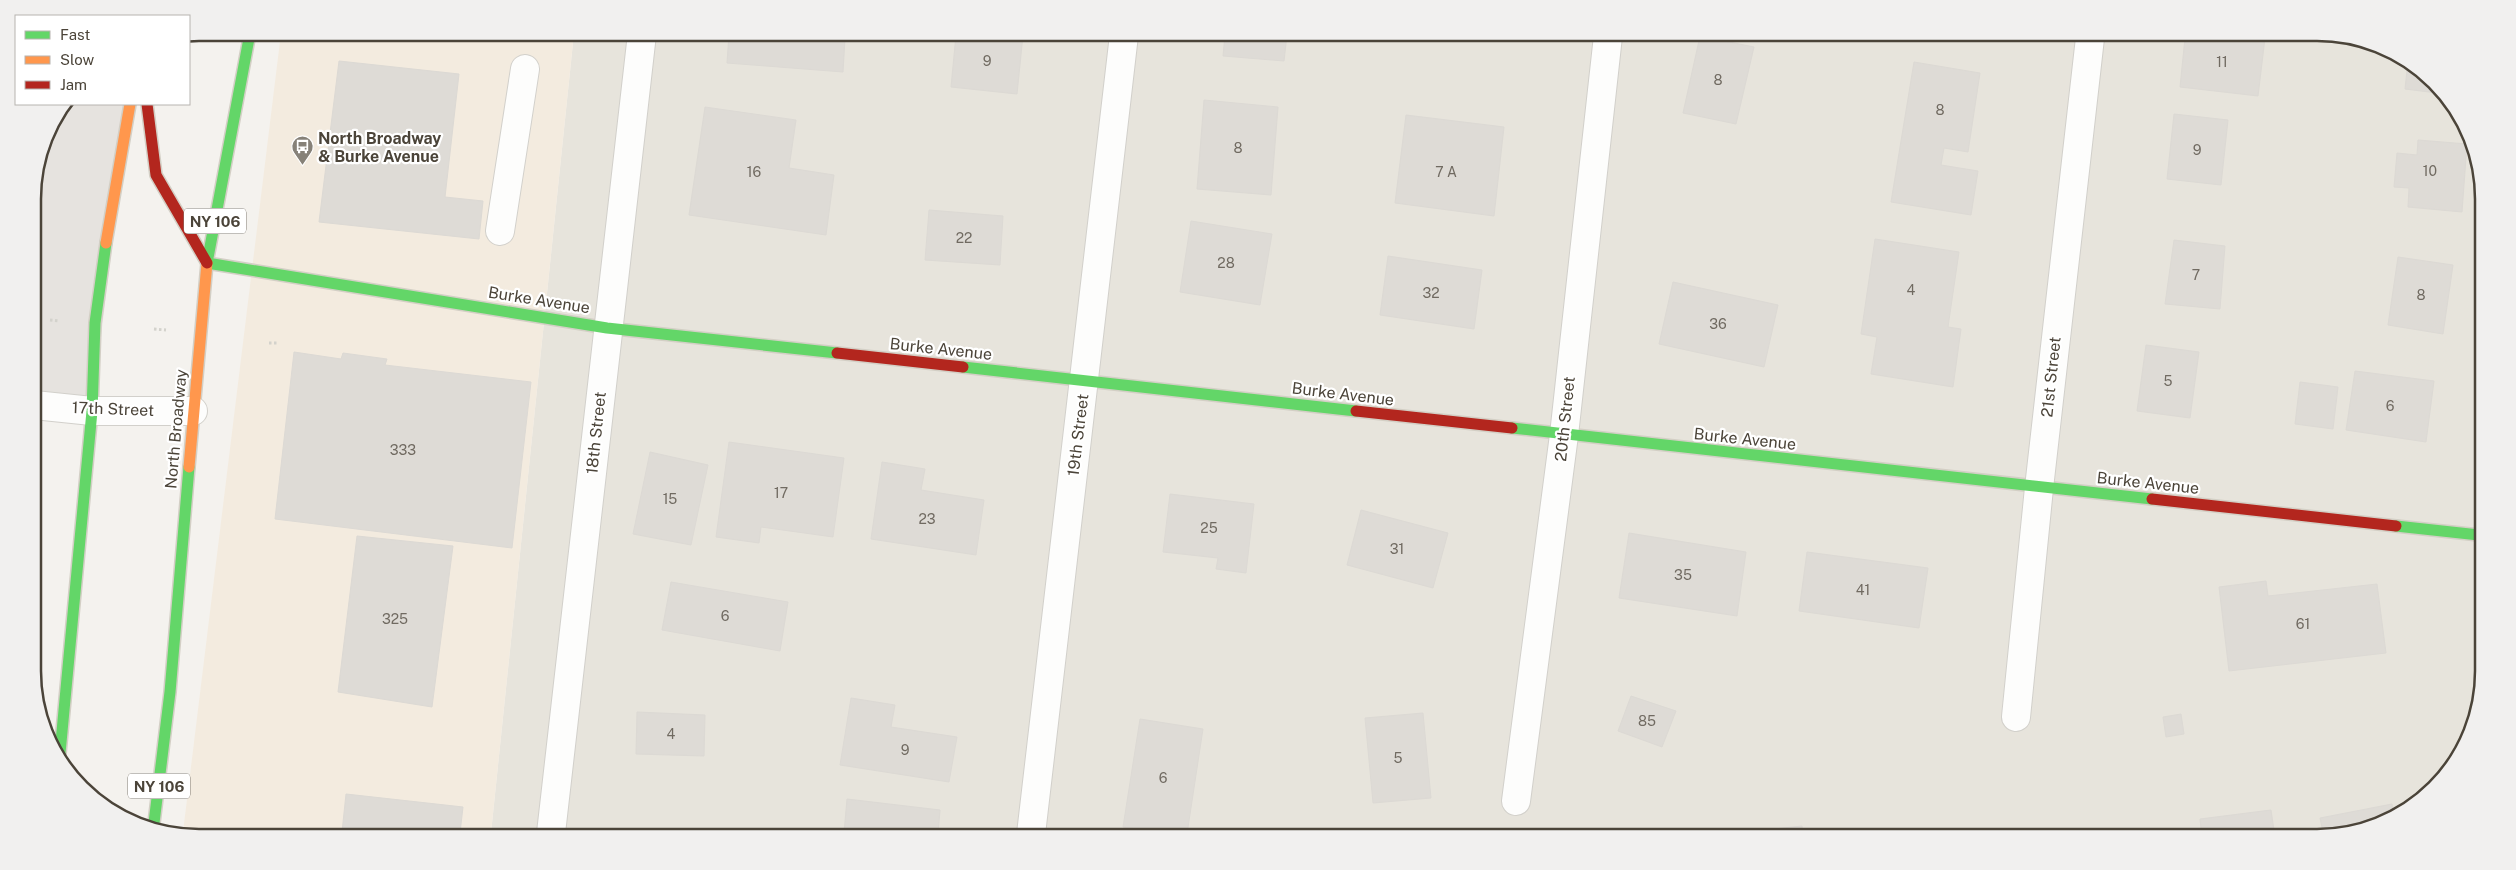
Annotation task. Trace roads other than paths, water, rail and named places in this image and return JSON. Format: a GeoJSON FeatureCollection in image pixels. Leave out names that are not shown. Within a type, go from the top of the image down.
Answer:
{"type":"FeatureCollection","features":[{"type":"Feature","properties":{"kind":"street","name":"North Broadway"},"geometry":{"type":"LineString","coordinates":[[154,822],[170,692],[207,263],[249,41]]}},
{"type":"Feature","properties":{"kind":"street","name":"18th Street"},"geometry":{"type":"LineString","coordinates":[[551,829],[641,41]]}},
{"type":"Feature","properties":{"kind":"street","name":"19th Street"},"geometry":{"type":"LineString","coordinates":[[1032,829],[1123,41]]}},
{"type":"Feature","properties":{"kind":"street","name":"20th Street"},"geometry":{"type":"LineString","coordinates":[[1516,801],[1564,435],[1607,41]]}},
{"type":"Feature","properties":{"kind":"street","name":"21st Street"},"geometry":{"type":"LineString","coordinates":[[2016,718],[2039,488],[2090,41]]}},
{"type":"Feature","properties":{"kind":"street"},"geometry":{"type":"LineString","coordinates":[[500,231],[525,69]]}},
{"type":"Feature","properties":{"kind":"street"},"geometry":{"type":"LineString","coordinates":[[61,747],[92,411],[95,323],[110,216],[130,105]]}},
{"type":"Feature","properties":{"kind":"street"},"geometry":{"type":"LineString","coordinates":[[147,105],[156,176],[207,263]]}},
{"type":"Feature","properties":{"kind":"street","name":"Burke Avenue"},"geometry":{"type":"LineString","coordinates":[[207,263],[607,328],[2039,488],[2475,535]]}},
{"type":"Feature","properties":{"kind":"street","name":"17th Street"},"geometry":{"type":"LineString","coordinates":[[42,405],[92,411],[193,411]]}},
{"type":"Feature","properties":{"kind":"place","name":"North Broadway & Burke Avenue"},"geometry":{"type":"Point","coordinates":[302,166]}}]}
